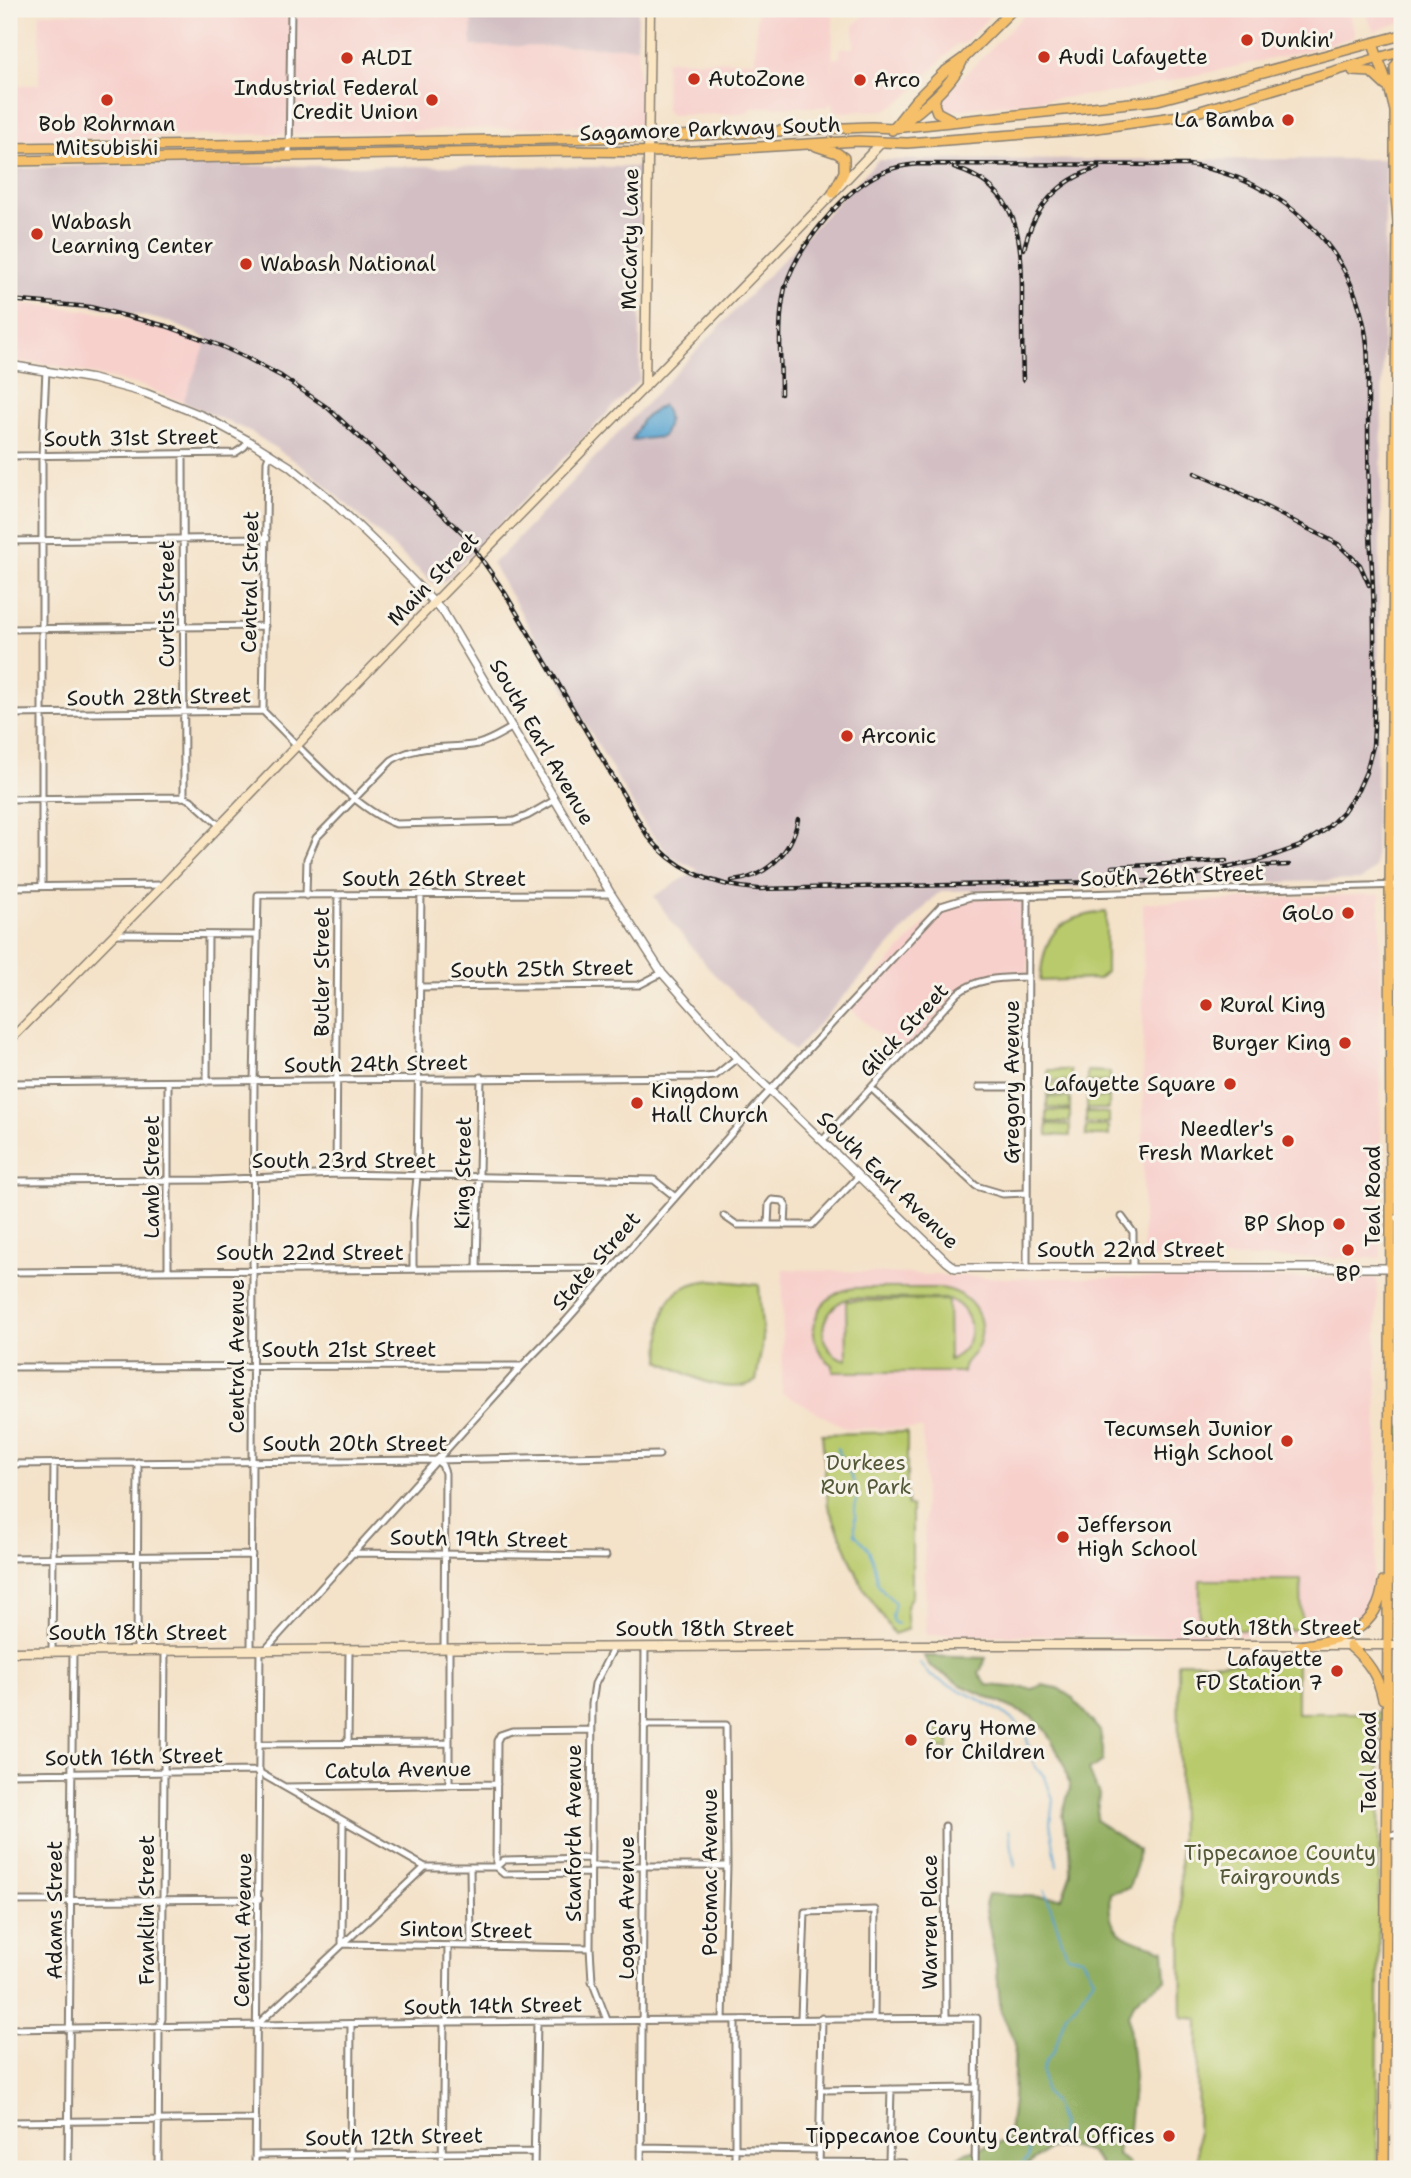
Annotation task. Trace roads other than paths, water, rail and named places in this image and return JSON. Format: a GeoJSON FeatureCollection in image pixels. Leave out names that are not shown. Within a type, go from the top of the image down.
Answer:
{"type":"FeatureCollection","features":[{"type":"Feature","properties":{"kind":"main road","name":"McCarty Lane"},"geometry":{"type":"LineString","coordinates":[[645,387],[650,9]]}},
{"type":"Feature","properties":{"kind":"main road"},"geometry":{"type":"LineString","coordinates":[[882,142],[915,101],[943,73],[964,58],[1013,9]]}},
{"type":"Feature","properties":{"kind":"main road","name":"Sagamore Parkway South"},"geometry":{"type":"LineString","coordinates":[[9,148],[649,137],[894,128],[1158,100],[1402,35]]}},
{"type":"Feature","properties":{"kind":"main road","name":"Teal Road"},"geometry":{"type":"LineString","coordinates":[[1373,44],[1402,114]]}},
{"type":"Feature","properties":{"kind":"main road","name":"Sagamore Parkway South"},"geometry":{"type":"LineString","coordinates":[[9,161],[649,151],[858,141],[907,143],[1090,129],[1187,115],[1402,53]]}},
{"type":"Feature","properties":{"kind":"main road"},"geometry":{"type":"LineString","coordinates":[[1394,91],[1395,67],[1402,53]]}},
{"type":"Feature","properties":{"kind":"main road"},"geometry":{"type":"LineString","coordinates":[[894,128],[920,111],[958,71],[964,58]]}},
{"type":"Feature","properties":{"kind":"main road"},"geometry":{"type":"LineString","coordinates":[[1334,73],[1371,72],[1394,91]]}},
{"type":"Feature","properties":{"kind":"main road","name":"Teal Road"},"geometry":{"type":"LineString","coordinates":[[1384,2169],[1391,1218],[1390,885],[1397,732],[1399,514],[1398,222],[1394,91]]}},
{"type":"Feature","properties":{"kind":"main road"},"geometry":{"type":"LineString","coordinates":[[937,93],[934,104],[937,112],[944,118],[961,121]]}},
{"type":"Feature","properties":{"kind":"main road","name":"Main Street"},"geometry":{"type":"LineString","coordinates":[[9,1041],[116,934],[882,142]]}},
{"type":"Feature","properties":{"kind":"main road"},"geometry":{"type":"LineString","coordinates":[[814,145],[844,158],[844,172],[833,193]]}},
{"type":"Feature","properties":{"kind":"main road","name":"Teal Road"},"geometry":{"type":"LineString","coordinates":[[1398,222],[1402,199]]}},
{"type":"Feature","properties":{"kind":"main road"},"geometry":{"type":"LineString","coordinates":[[1300,1646],[1348,1635],[1372,1615],[1380,1601],[1388,1546]]}},
{"type":"Feature","properties":{"kind":"main road"},"geometry":{"type":"LineString","coordinates":[[1350,1646],[1365,1658],[1376,1675],[1383,1699],[1387,1737]]}},
{"type":"Feature","properties":{"kind":"main road","name":"South 18th Street"},"geometry":{"type":"LineString","coordinates":[[9,1652],[614,1647],[1402,1646]]}},
{"type":"Feature","properties":{"kind":"street"},"geometry":{"type":"LineString","coordinates":[[289,157],[291,9]]}},
{"type":"Feature","properties":{"kind":"street","name":"South Earl Avenue"},"geometry":{"type":"LineString","coordinates":[[9,365],[93,379],[154,396],[193,412],[270,453],[331,500],[444,613],[611,894],[662,972],[737,1058],[955,1268]]}},
{"type":"Feature","properties":{"kind":"street"},"geometry":{"type":"LineString","coordinates":[[42,886],[42,456],[46,370]]}},
{"type":"Feature","properties":{"kind":"street","name":"South 31st Street"},"geometry":{"type":"LineString","coordinates":[[9,456],[234,453],[249,440]]}},
{"type":"Feature","properties":{"kind":"street","name":"Central Street"},"geometry":{"type":"LineString","coordinates":[[263,711],[267,461],[270,453]]}},
{"type":"Feature","properties":{"kind":"street","name":"Curtis Street"},"geometry":{"type":"LineString","coordinates":[[183,454],[184,797]]}},
{"type":"Feature","properties":{"kind":"street"},"geometry":{"type":"LineString","coordinates":[[9,541],[267,538]]}},
{"type":"Feature","properties":{"kind":"street"},"geometry":{"type":"LineString","coordinates":[[9,629],[265,626]]}},
{"type":"Feature","properties":{"kind":"street","name":"South 28th Street"},"geometry":{"type":"LineString","coordinates":[[9,714],[263,711],[354,799],[380,819],[396,824],[514,821],[555,800]]}},
{"type":"Feature","properties":{"kind":"street"},"geometry":{"type":"LineString","coordinates":[[306,896],[307,859],[316,838],[392,760],[401,754],[430,747],[483,743],[513,727]]}},
{"type":"Feature","properties":{"kind":"street"},"geometry":{"type":"LineString","coordinates":[[9,799],[184,797],[220,826]]}},
{"type":"Feature","properties":{"kind":"street"},"geometry":{"type":"LineString","coordinates":[[9,887],[163,885]]}},
{"type":"Feature","properties":{"kind":"street","name":"South 26th Street"},"geometry":{"type":"LineString","coordinates":[[956,901],[970,897],[1402,885]]}},
{"type":"Feature","properties":{"kind":"street"},"geometry":{"type":"LineString","coordinates":[[412,1269],[417,1176],[421,893]]}},
{"type":"Feature","properties":{"kind":"street","name":"South 26th Street"},"geometry":{"type":"LineString","coordinates":[[258,895],[611,894]]}},
{"type":"Feature","properties":{"kind":"street","name":"Central Avenue"},"geometry":{"type":"LineString","coordinates":[[256,2169],[260,1744],[259,1650],[252,1555],[252,1366],[258,895]]}},
{"type":"Feature","properties":{"kind":"street","name":"Butler Street"},"geometry":{"type":"LineString","coordinates":[[336,1174],[338,895]]}},
{"type":"Feature","properties":{"kind":"street","name":"Gregory Avenue"},"geometry":{"type":"LineString","coordinates":[[1027,1268],[1028,896]]}},
{"type":"Feature","properties":{"kind":"street","name":"State Street"},"geometry":{"type":"LineString","coordinates":[[259,1650],[566,1321],[674,1196],[935,911],[956,901]]}},
{"type":"Feature","properties":{"kind":"street"},"geometry":{"type":"LineString","coordinates":[[116,934],[256,935]]}},
{"type":"Feature","properties":{"kind":"street"},"geometry":{"type":"LineString","coordinates":[[207,1082],[208,935]]}},
{"type":"Feature","properties":{"kind":"street","name":"South 25th Street"},"geometry":{"type":"LineString","coordinates":[[420,987],[639,985],[662,972]]}},
{"type":"Feature","properties":{"kind":"street","name":"Glick Street"},"geometry":{"type":"LineString","coordinates":[[822,1141],[958,993],[976,982],[989,979],[1028,977]]}},
{"type":"Feature","properties":{"kind":"street","name":"South 24th Street"},"geometry":{"type":"LineString","coordinates":[[9,1083],[705,1077],[715,1076],[737,1058]]}},
{"type":"Feature","properties":{"kind":"street","name":"King Street"},"geometry":{"type":"LineString","coordinates":[[477,1269],[481,1077]]}},
{"type":"Feature","properties":{"kind":"street","name":"Lamb Street"},"geometry":{"type":"LineString","coordinates":[[168,1083],[168,1271]]}},
{"type":"Feature","properties":{"kind":"street"},"geometry":{"type":"LineString","coordinates":[[871,1087],[976,1186],[1003,1194],[1027,1193]]}},
{"type":"Feature","properties":{"kind":"street"},"geometry":{"type":"LineString","coordinates":[[979,1087],[1028,1087]]}},
{"type":"Feature","properties":{"kind":"street","name":"South 23rd Street"},"geometry":{"type":"LineString","coordinates":[[9,1181],[212,1180],[336,1174],[654,1180],[674,1196]]}},
{"type":"Feature","properties":{"kind":"street"},"geometry":{"type":"LineString","coordinates":[[724,1216],[737,1225],[811,1225],[858,1177]]}},
{"type":"Feature","properties":{"kind":"street"},"geometry":{"type":"LineString","coordinates":[[768,1225],[769,1204],[772,1200],[779,1199],[786,1206],[785,1225]]}},
{"type":"Feature","properties":{"kind":"street"},"geometry":{"type":"LineString","coordinates":[[1122,1217],[1133,1233],[1133,1267]]}},
{"type":"Feature","properties":{"kind":"street"},"geometry":{"type":"LineString","coordinates":[[1391,1218],[1402,1217]]}},
{"type":"Feature","properties":{"kind":"street","name":"South 22nd Street"},"geometry":{"type":"LineString","coordinates":[[9,1272],[611,1268]]}},
{"type":"Feature","properties":{"kind":"street","name":"South 22nd Street"},"geometry":{"type":"LineString","coordinates":[[955,1268],[1390,1268]]}},
{"type":"Feature","properties":{"kind":"street","name":"South 21st Street"},"geometry":{"type":"LineString","coordinates":[[9,1367],[522,1366]]}},
{"type":"Feature","properties":{"kind":"street","name":"South 20th Street"},"geometry":{"type":"LineString","coordinates":[[9,1464],[659,1455]]}},
{"type":"Feature","properties":{"kind":"street"},"geometry":{"type":"LineString","coordinates":[[436,1460],[445,1473],[449,1784]]}},
{"type":"Feature","properties":{"kind":"street"},"geometry":{"type":"LineString","coordinates":[[137,1651],[138,1462]]}},
{"type":"Feature","properties":{"kind":"street"},"geometry":{"type":"LineString","coordinates":[[52,1651],[54,1463]]}},
{"type":"Feature","properties":{"kind":"street","name":"South 19th Street"},"geometry":{"type":"LineString","coordinates":[[352,1553],[606,1556]]}},
{"type":"Feature","properties":{"kind":"street"},"geometry":{"type":"LineString","coordinates":[[9,1558],[252,1555]]}},
{"type":"Feature","properties":{"kind":"street","name":"Stanforth Avenue"},"geometry":{"type":"LineString","coordinates":[[607,2020],[592,1981],[590,1948],[590,1730],[595,1684],[614,1647]]}},
{"type":"Feature","properties":{"kind":"street","name":"Logan Avenue"},"geometry":{"type":"LineString","coordinates":[[641,2169],[645,1647]]}},
{"type":"Feature","properties":{"kind":"street"},"geometry":{"type":"LineString","coordinates":[[348,1744],[349,1650]]}},
{"type":"Feature","properties":{"kind":"street","name":"Adams Street"},"geometry":{"type":"LineString","coordinates":[[68,2169],[73,1651]]}},
{"type":"Feature","properties":{"kind":"street","name":"Franklin Street"},"geometry":{"type":"LineString","coordinates":[[158,2169],[165,1651]]}},
{"type":"Feature","properties":{"kind":"street","name":"Potomac Avenue"},"geometry":{"type":"LineString","coordinates":[[645,1725],[726,1725],[727,1866],[723,2020]]}},
{"type":"Feature","properties":{"kind":"street","name":"Catula Avenue"},"geometry":{"type":"LineString","coordinates":[[285,1787],[497,1784],[497,1741],[505,1732],[590,1730]]}},
{"type":"Feature","properties":{"kind":"street"},"geometry":{"type":"LineString","coordinates":[[260,1744],[449,1743]]}},
{"type":"Feature","properties":{"kind":"street"},"geometry":{"type":"LineString","coordinates":[[260,1772],[425,1867],[496,1867],[504,1860],[591,1858]]}},
{"type":"Feature","properties":{"kind":"street","name":"South 16th Street"},"geometry":{"type":"LineString","coordinates":[[9,1774],[260,1772]]}},
{"type":"Feature","properties":{"kind":"street"},"geometry":{"type":"LineString","coordinates":[[497,1784],[496,1867],[504,1874],[643,1866],[727,1866]]}},
{"type":"Feature","properties":{"kind":"street"},"geometry":{"type":"LineString","coordinates":[[342,1944],[343,1821]]}},
{"type":"Feature","properties":{"kind":"street","name":"Warren Place"},"geometry":{"type":"LineString","coordinates":[[945,1826],[946,2017]]}},
{"type":"Feature","properties":{"kind":"street"},"geometry":{"type":"LineString","coordinates":[[1386,1835],[1402,1835]]}},
{"type":"Feature","properties":{"kind":"street"},"geometry":{"type":"LineString","coordinates":[[257,2025],[425,1867]]}},
{"type":"Feature","properties":{"kind":"street"},"geometry":{"type":"LineString","coordinates":[[470,1867],[471,1946]]}},
{"type":"Feature","properties":{"kind":"street"},"geometry":{"type":"LineString","coordinates":[[9,1901],[260,1899]]}},
{"type":"Feature","properties":{"kind":"street"},"geometry":{"type":"LineString","coordinates":[[801,2018],[805,1912],[875,1910],[874,2018]]}},
{"type":"Feature","properties":{"kind":"street","name":"Sinton Street"},"geometry":{"type":"LineString","coordinates":[[342,1944],[590,1948]]}},
{"type":"Feature","properties":{"kind":"street"},"geometry":{"type":"LineString","coordinates":[[442,2169],[448,1946]]}},
{"type":"Feature","properties":{"kind":"street"},"geometry":{"type":"LineString","coordinates":[[821,2018],[819,2166],[889,2162],[904,2163],[904,2169]]}},
{"type":"Feature","properties":{"kind":"street","name":"South 14th Street"},"geometry":{"type":"LineString","coordinates":[[9,2029],[607,2020],[977,2018],[976,2088]]}},
{"type":"Feature","properties":{"kind":"street"},"geometry":{"type":"LineString","coordinates":[[735,2169],[736,2020]]}},
{"type":"Feature","properties":{"kind":"street"},"geometry":{"type":"LineString","coordinates":[[534,2169],[537,2022]]}},
{"type":"Feature","properties":{"kind":"street"},"geometry":{"type":"LineString","coordinates":[[350,2169],[351,2024]]}},
{"type":"Feature","properties":{"kind":"street"},"geometry":{"type":"LineString","coordinates":[[821,2090],[976,2088],[975,2169]]}},
{"type":"Feature","properties":{"kind":"street"},"geometry":{"type":"LineString","coordinates":[[889,2162],[891,2089]]}},
{"type":"Feature","properties":{"kind":"street"},"geometry":{"type":"LineString","coordinates":[[9,2122],[256,2119]]}},
{"type":"Feature","properties":{"kind":"street"},"geometry":{"type":"LineString","coordinates":[[642,2147],[820,2150]]}},
{"type":"Feature","properties":{"kind":"street","name":"South 12th Street"},"geometry":{"type":"LineString","coordinates":[[256,2155],[534,2152]]}},
{"type":"Feature","properties":{"kind":"water"},"geometry":{"type":"Polygon","coordinates":[[[662,405],[668,421],[662,437],[632,440],[642,420],[662,405]]]}},
{"type":"Feature","properties":{"kind":"waterway"},"geometry":{"type":"LineString","coordinates":[[837,1448],[857,1489],[855,1534],[867,1547],[873,1560],[878,1585],[895,1603],[892,1616],[893,1622],[897,1624]]}},
{"type":"Feature","properties":{"kind":"waterway"},"geometry":{"type":"LineString","coordinates":[[920,1663],[929,1675],[1002,1712],[1024,1729],[1035,1767],[1045,1777],[1053,1800],[1050,1823],[1057,1866]]}},
{"type":"Feature","properties":{"kind":"waterway"},"geometry":{"type":"LineString","coordinates":[[1009,1830],[1015,1866]]}},
{"type":"Feature","properties":{"kind":"waterway"},"geometry":{"type":"LineString","coordinates":[[1017,2169],[1028,2158],[1029,2145],[1041,2136],[1059,2136],[1061,2123],[1054,2104],[1045,2092],[1042,2071],[1054,2051],[1066,2014],[1076,2005],[1094,1978],[1082,1958],[1067,1955],[1045,1891]]}},
{"type":"Feature","properties":{"kind":"railway"},"geometry":{"type":"LineString","coordinates":[[9,300],[90,307],[166,326],[247,358],[281,376],[328,408],[464,534],[505,593],[647,835],[670,858],[710,880],[758,889],[1174,879],[1258,861],[1300,846],[1325,830],[1343,812],[1366,772],[1373,746],[1374,728],[1367,344],[1358,303],[1345,273],[1328,245],[1306,221],[1281,201],[1253,184],[1222,172],[1189,165],[919,164],[887,170],[868,180],[838,205],[811,238],[791,272],[785,288],[781,314],[781,394]]}},
{"type":"Feature","properties":{"kind":"railway"},"geometry":{"type":"LineString","coordinates":[[954,168],[976,177],[993,189],[1005,203],[1013,219],[1021,257],[1023,380]]}},
{"type":"Feature","properties":{"kind":"railway"},"geometry":{"type":"LineString","coordinates":[[1024,249],[1034,221],[1049,198],[1071,180],[1098,168]]}},
{"type":"Feature","properties":{"kind":"railway"},"geometry":{"type":"LineString","coordinates":[[1195,473],[1338,544],[1360,565],[1369,585]]}},
{"type":"Feature","properties":{"kind":"railway"},"geometry":{"type":"LineString","coordinates":[[732,881],[755,875],[775,862],[790,843],[798,819]]}},
{"type":"Feature","properties":{"kind":"railway"},"geometry":{"type":"LineString","coordinates":[[1112,867],[1226,861]]}},
{"type":"Feature","properties":{"kind":"railway"},"geometry":{"type":"LineString","coordinates":[[1261,866],[1289,865]]}},
{"type":"Feature","properties":{"kind":"place","name":"Dunkin'"},"geometry":{"type":"Point","coordinates":[1247,40]}},
{"type":"Feature","properties":{"kind":"place","name":"Audi Lafayette"},"geometry":{"type":"Point","coordinates":[1044,57]}},
{"type":"Feature","properties":{"kind":"place","name":"ALDI"},"geometry":{"type":"Point","coordinates":[347,58]}},
{"type":"Feature","properties":{"kind":"place","name":"AutoZone"},"geometry":{"type":"Point","coordinates":[694,79]}},
{"type":"Feature","properties":{"kind":"place","name":"Arco"},"geometry":{"type":"Point","coordinates":[860,80]}},
{"type":"Feature","properties":{"kind":"place","name":"Bob Rohrman Mitsubishi"},"geometry":{"type":"Point","coordinates":[107,100]}},
{"type":"Feature","properties":{"kind":"place","name":"Industrial Federal Credit Union"},"geometry":{"type":"Point","coordinates":[432,100]}},
{"type":"Feature","properties":{"kind":"place","name":"La Bamba"},"geometry":{"type":"Point","coordinates":[1288,120]}},
{"type":"Feature","properties":{"kind":"place","name":"Wabash Learning Center"},"geometry":{"type":"Point","coordinates":[37,234]}},
{"type":"Feature","properties":{"kind":"place","name":"Wabash National"},"geometry":{"type":"Point","coordinates":[246,264]}},
{"type":"Feature","properties":{"kind":"place","name":"Arconic"},"geometry":{"type":"Point","coordinates":[847,736]}},
{"type":"Feature","properties":{"kind":"place","name":"GoLo"},"geometry":{"type":"Point","coordinates":[1348,913]}},
{"type":"Feature","properties":{"kind":"place","name":"Rural King"},"geometry":{"type":"Point","coordinates":[1206,1005]}},
{"type":"Feature","properties":{"kind":"place","name":"Burger King"},"geometry":{"type":"Point","coordinates":[1345,1043]}},
{"type":"Feature","properties":{"kind":"place","name":"Lafayette Square"},"geometry":{"type":"Point","coordinates":[1230,1084]}},
{"type":"Feature","properties":{"kind":"place","name":"Kingdom Hall Church"},"geometry":{"type":"Point","coordinates":[637,1103]}},
{"type":"Feature","properties":{"kind":"place","name":"Needler's Fresh Market"},"geometry":{"type":"Point","coordinates":[1288,1141]}},
{"type":"Feature","properties":{"kind":"place","name":"BP Shop"},"geometry":{"type":"Point","coordinates":[1339,1224]}},
{"type":"Feature","properties":{"kind":"place","name":"BP"},"geometry":{"type":"Point","coordinates":[1348,1250]}},
{"type":"Feature","properties":{"kind":"place","name":"Tecumseh Junior High School"},"geometry":{"type":"Point","coordinates":[1287,1441]}},
{"type":"Feature","properties":{"kind":"place","name":"Jefferson High School"},"geometry":{"type":"Point","coordinates":[1063,1537]}},
{"type":"Feature","properties":{"kind":"place","name":"Lafayette FD Station 7"},"geometry":{"type":"Point","coordinates":[1337,1671]}},
{"type":"Feature","properties":{"kind":"place","name":"Cary Home for Children"},"geometry":{"type":"Point","coordinates":[911,1740]}},
{"type":"Feature","properties":{"kind":"place","name":"Tippecanoe County Central Offices"},"geometry":{"type":"Point","coordinates":[1169,2136]}},
{"type":"Feature","properties":{"kind":"park label","name":"Durkees Run Park"},"geometry":{"type":"Point","coordinates":[866,1475]}},
{"type":"Feature","properties":{"kind":"park label","name":"Tippecanoe County Fairgrounds"},"geometry":{"type":"Point","coordinates":[1280,1865]}}]}
